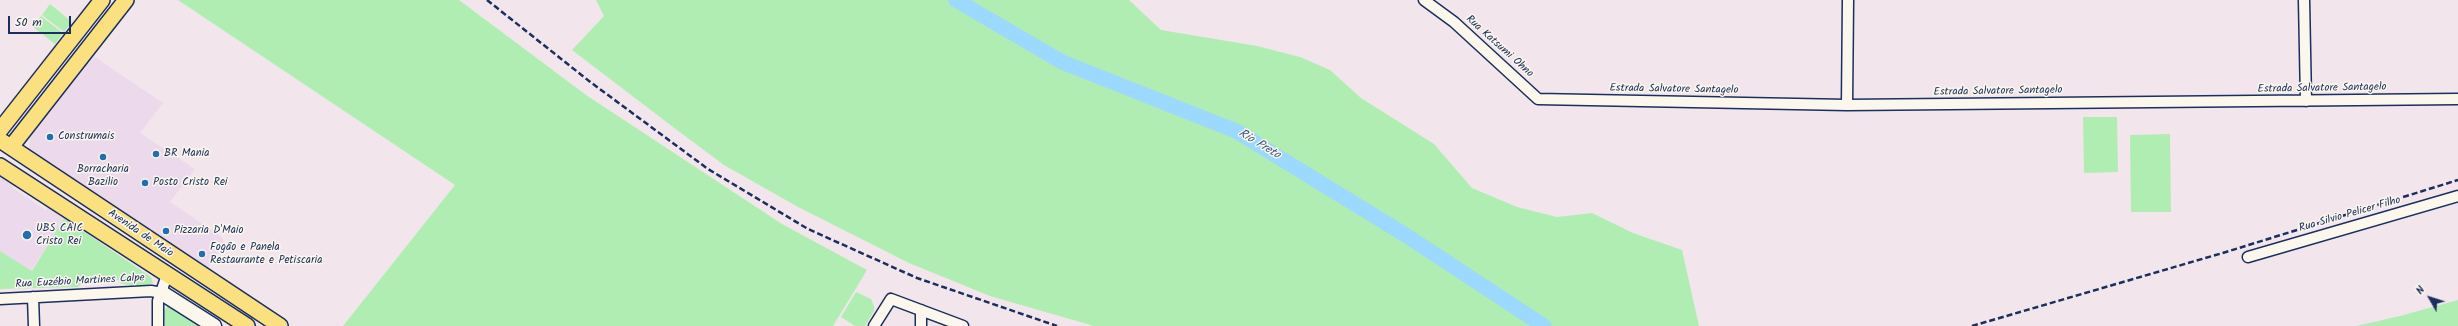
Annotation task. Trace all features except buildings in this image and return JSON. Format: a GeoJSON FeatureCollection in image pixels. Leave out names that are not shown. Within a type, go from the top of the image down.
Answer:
{"type":"FeatureCollection","features":[{"type":"Feature","properties":{"kind":"main road"},"geometry":{"type":"LineString","coordinates":[[0,130],[102,0]]}},
{"type":"Feature","properties":{"kind":"main road"},"geometry":{"type":"LineString","coordinates":[[6,144],[126,0]]}},
{"type":"Feature","properties":{"kind":"main road","name":"Avenida de Maio"},"geometry":{"type":"LineString","coordinates":[[6,144],[176,259],[280,326]]}},
{"type":"Feature","properties":{"kind":"main road","name":"Avenida de Maio"},"geometry":{"type":"LineString","coordinates":[[0,166],[76,213],[167,275],[247,326]]}},
{"type":"Feature","properties":{"kind":"main road"},"geometry":{"type":"LineString","coordinates":[[76,213],[86,197]]}},
{"type":"Feature","properties":{"kind":"main road"},"geometry":{"type":"LineString","coordinates":[[167,275],[176,259]]}},
{"type":"Feature","properties":{"kind":"street","name":"Rua Katsumi Ohno"},"geometry":{"type":"LineString","coordinates":[[1424,0],[1454,22],[1538,99]]}},
{"type":"Feature","properties":{"kind":"street"},"geometry":{"type":"LineString","coordinates":[[1847,105],[1848,0]]}},
{"type":"Feature","properties":{"kind":"street"},"geometry":{"type":"LineString","coordinates":[[2304,0],[2306,101]]}},
{"type":"Feature","properties":{"kind":"street","name":"Estrada Salvatore Santagelo"},"geometry":{"type":"LineString","coordinates":[[1538,99],[1847,105],[2458,99]]}},
{"type":"Feature","properties":{"kind":"street","name":"Rua Silvio Pelicer Filho"},"geometry":{"type":"LineString","coordinates":[[2248,258],[2458,196]]}},
{"type":"Feature","properties":{"kind":"street"},"geometry":{"type":"LineString","coordinates":[[158,326],[158,302],[162,293],[163,283],[167,275]]}},
{"type":"Feature","properties":{"kind":"street","name":"Rua Euzébio Martines Calpe"},"geometry":{"type":"LineString","coordinates":[[0,299],[151,291],[162,293]]}},
{"type":"Feature","properties":{"kind":"street"},"geometry":{"type":"LineString","coordinates":[[162,293],[210,325]]}},
{"type":"Feature","properties":{"kind":"street"},"geometry":{"type":"LineString","coordinates":[[33,297],[34,326]]}},
{"type":"Feature","properties":{"kind":"street"},"geometry":{"type":"LineString","coordinates":[[874,326],[891,298],[963,326]]}},
{"type":"Feature","properties":{"kind":"street"},"geometry":{"type":"LineString","coordinates":[[921,310],[921,326]]}},
{"type":"Feature","properties":{"kind":"shaded area"},"geometry":{"type":"Polygon","coordinates":[[[95,57],[163,103],[140,133],[195,169],[170,202],[222,237],[224,243],[206,271],[33,155],[29,149],[30,137],[91,60],[95,57]]]}},
{"type":"Feature","properties":{"kind":"shaded area","name":"UBS CAIC Cristo Rei"},"geometry":{"type":"Polygon","coordinates":[[[0,173],[16,184],[13,188],[46,210],[49,204],[65,216],[31,271],[0,251],[0,173]]]}},
{"type":"Feature","properties":{"kind":"green space"},"geometry":{"type":"Polygon","coordinates":[[[178,0],[459,0],[586,95],[782,224],[867,270],[833,326],[343,326],[455,185],[178,0]]]}},
{"type":"Feature","properties":{"kind":"green space"},"geometry":{"type":"Polygon","coordinates":[[[596,0],[1129,0],[1161,30],[1257,46],[1300,57],[1330,70],[1361,98],[1434,144],[1472,188],[1517,207],[1557,217],[1592,213],[1633,233],[1682,250],[1699,326],[1094,326],[990,296],[909,263],[798,207],[724,165],[677,130],[572,50],[604,16],[596,0]]]}},
{"type":"Feature","properties":{"kind":"green space"},"geometry":{"type":"Polygon","coordinates":[[[50,4],[72,22],[64,32],[42,15],[50,4]]]}},
{"type":"Feature","properties":{"kind":"green space"},"geometry":{"type":"Polygon","coordinates":[[[41,16],[63,33],[55,44],[33,27],[41,16]]]}},
{"type":"Feature","properties":{"kind":"green space"},"geometry":{"type":"Polygon","coordinates":[[[2083,117],[2117,117],[2118,172],[2084,173],[2083,117]]]}},
{"type":"Feature","properties":{"kind":"green space"},"geometry":{"type":"Polygon","coordinates":[[[2170,134],[2171,212],[2131,212],[2130,135],[2170,134]]]}},
{"type":"Feature","properties":{"kind":"green space"},"geometry":{"type":"Polygon","coordinates":[[[64,218],[151,277],[153,283],[144,286],[121,284],[119,280],[84,281],[78,287],[0,289],[0,251],[32,271],[64,218]]]}},
{"type":"Feature","properties":{"kind":"green space"},"geometry":{"type":"Polygon","coordinates":[[[856,292],[871,299],[874,306],[874,311],[865,326],[855,326],[841,317],[856,292]]]}},
{"type":"Feature","properties":{"kind":"green space"},"geometry":{"type":"Polygon","coordinates":[[[2458,300],[2458,326],[2356,326],[2400,316],[2458,300]]]}},
{"type":"Feature","properties":{"kind":"green space"},"geometry":{"type":"Polygon","coordinates":[[[169,304],[199,323],[201,326],[165,326],[164,311],[169,304]]]}},
{"type":"Feature","properties":{"kind":"waterway","name":"Rio Preto"},"geometry":{"type":"LineString","coordinates":[[956,0],[1062,62],[1236,131],[1407,236],[1544,326]]}},
{"type":"Feature","properties":{"kind":"railway"},"geometry":{"type":"LineString","coordinates":[[487,0],[589,81],[708,169],[808,229],[917,278],[1057,326]]}},
{"type":"Feature","properties":{"kind":"railway"},"geometry":{"type":"LineString","coordinates":[[1972,326],[2226,252],[2458,180]]}},
{"type":"Feature","properties":{"kind":"place","name":"Construmais"},"geometry":{"type":"Point","coordinates":[50,137]}},
{"type":"Feature","properties":{"kind":"place","name":"BR Mania"},"geometry":{"type":"Point","coordinates":[156,154]}},
{"type":"Feature","properties":{"kind":"place","name":"Borracharia Bazilio"},"geometry":{"type":"Point","coordinates":[103,157]}},
{"type":"Feature","properties":{"kind":"place","name":"Posto Cristo Rei"},"geometry":{"type":"Point","coordinates":[145,183]}},
{"type":"Feature","properties":{"kind":"place","name":"Pizzaria D'Maio"},"geometry":{"type":"Point","coordinates":[166,231]}},
{"type":"Feature","properties":{"kind":"place","name":"UBS CAIC Cristo Rei"},"geometry":{"type":"Point","coordinates":[27,235]}},
{"type":"Feature","properties":{"kind":"place","name":"Fogão e Panela Restaurante e Petiscaria"},"geometry":{"type":"Point","coordinates":[202,254]}}]}
